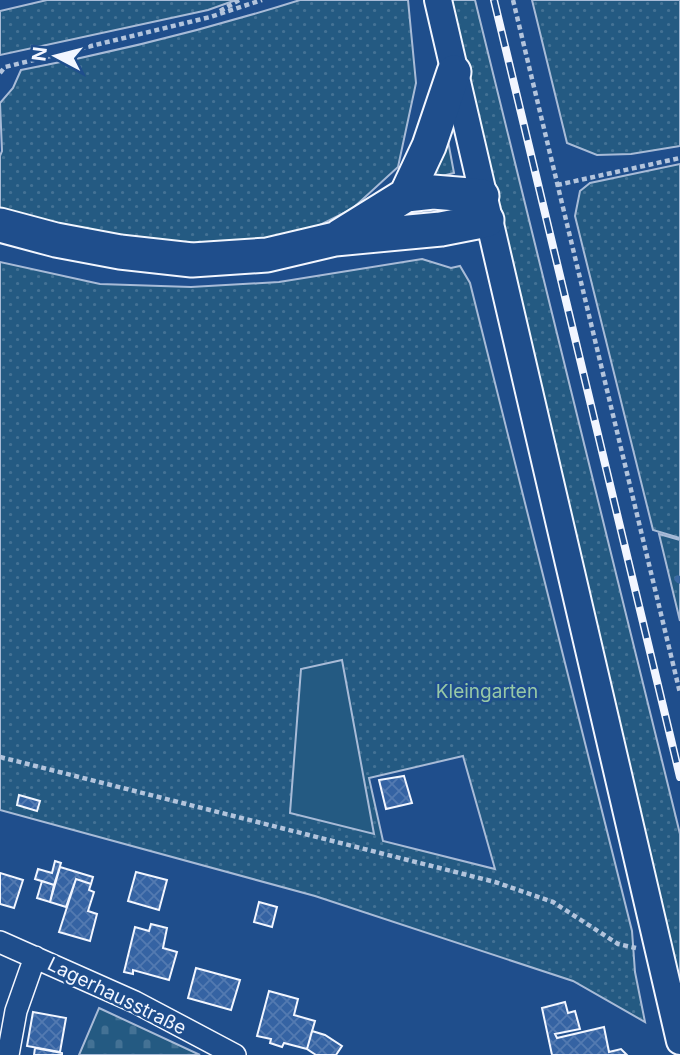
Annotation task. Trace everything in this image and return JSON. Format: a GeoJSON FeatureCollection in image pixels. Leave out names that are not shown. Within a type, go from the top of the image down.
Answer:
{"type":"FeatureCollection","features":[{"type":"Feature","properties":{"kind":"main road"},"geometry":{"type":"LineString","coordinates":[[406,195],[429,146],[454,72]]}},
{"type":"Feature","properties":{"kind":"main road"},"geometry":{"type":"LineString","coordinates":[[335,239],[406,195],[433,192],[484,208]]}},
{"type":"Feature","properties":{"kind":"main road"},"geometry":{"type":"LineString","coordinates":[[0,225],[56,240],[120,252],[192,260],[267,255],[335,239],[440,229],[484,208]]}},
{"type":"Feature","properties":{"kind":"street"},"geometry":{"type":"LineString","coordinates":[[438,0],[484,208],[680,1041]]}},
{"type":"Feature","properties":{"kind":"street","name":"Lagerhausstraße"},"geometry":{"type":"LineString","coordinates":[[0,942],[135,1002],[235,1055]]}},
{"type":"Feature","properties":{"kind":"street","name":"Lagerhausstraße"},"geometry":{"type":"LineString","coordinates":[[8,1055],[16,1011],[35,957]]}},
{"type":"Feature","properties":{"kind":"path"},"geometry":{"type":"LineString","coordinates":[[210,17],[239,0]]}},
{"type":"Feature","properties":{"kind":"path"},"geometry":{"type":"LineString","coordinates":[[0,73],[3,67],[210,17],[262,0]]}},
{"type":"Feature","properties":{"kind":"path"},"geometry":{"type":"LineString","coordinates":[[513,0],[680,692]]}},
{"type":"Feature","properties":{"kind":"path"},"geometry":{"type":"LineString","coordinates":[[558,185],[680,158]]}},
{"type":"Feature","properties":{"kind":"path"},"geometry":{"type":"LineString","coordinates":[[0,757],[495,882],[553,902],[618,944],[659,953]]}},
{"type":"Feature","properties":{"kind":"green space"},"geometry":{"type":"Polygon","coordinates":[[[47,0],[236,0],[208,10],[0,55],[0,11],[47,0]]]}},
{"type":"Feature","properties":{"kind":"green space"},"geometry":{"type":"Polygon","coordinates":[[[300,0],[408,0],[416,83],[398,167],[352,209],[290,240],[180,245],[0,217],[0,103],[13,88],[21,70],[162,39],[300,0]]]}},
{"type":"Feature","properties":{"kind":"green space"},"geometry":{"type":"Polygon","coordinates":[[[451,0],[475,0],[680,834],[680,987],[451,0]]]}},
{"type":"Feature","properties":{"kind":"green space"},"geometry":{"type":"Polygon","coordinates":[[[532,0],[680,0],[680,146],[631,154],[597,155],[567,143],[532,0]]]}},
{"type":"Feature","properties":{"kind":"green space"},"geometry":{"type":"Polygon","coordinates":[[[448,141],[454,173],[426,180],[448,141]]]}},
{"type":"Feature","properties":{"kind":"green space"},"geometry":{"type":"Polygon","coordinates":[[[680,164],[680,538],[653,530],[575,216],[580,191],[590,183],[680,164]]]}},
{"type":"Feature","properties":{"kind":"green space","name":"Kleingarten"},"geometry":{"type":"Polygon","coordinates":[[[422,259],[451,268],[460,266],[470,283],[632,931],[635,972],[645,1022],[573,981],[315,896],[0,810],[0,262],[100,284],[191,287],[279,282],[422,259]],[[463,756],[369,778],[383,841],[495,869],[463,756]]]}},
{"type":"Feature","properties":{"kind":"green space"},"geometry":{"type":"Polygon","coordinates":[[[659,534],[680,540],[680,621],[659,534]]]}},
{"type":"Feature","properties":{"kind":"green space"},"geometry":{"type":"Polygon","coordinates":[[[342,660],[374,834],[290,813],[301,669],[342,660]]]}},
{"type":"Feature","properties":{"kind":"green space"},"geometry":{"type":"Polygon","coordinates":[[[99,1008],[200,1055],[79,1055],[99,1008]]]}},
{"type":"Feature","properties":{"kind":"building"},"geometry":{"type":"Polygon","coordinates":[[[404,776],[412,803],[386,809],[379,780],[404,776]]]}},
{"type":"Feature","properties":{"kind":"building"},"geometry":{"type":"Polygon","coordinates":[[[19,795],[40,801],[37,811],[17,805],[19,795]]]}},
{"type":"Feature","properties":{"kind":"building"},"geometry":{"type":"Polygon","coordinates":[[[55,861],[61,863],[54,885],[35,879],[38,869],[52,873],[55,861]]]}},
{"type":"Feature","properties":{"kind":"building"},"geometry":{"type":"Polygon","coordinates":[[[60,867],[93,877],[91,884],[76,879],[66,907],[50,902],[60,867]]]}},
{"type":"Feature","properties":{"kind":"building"},"geometry":{"type":"Polygon","coordinates":[[[136,872],[167,880],[159,910],[128,901],[136,872]]]}},
{"type":"Feature","properties":{"kind":"building"},"geometry":{"type":"Polygon","coordinates":[[[0,873],[23,880],[14,908],[0,904],[0,873]]]}},
{"type":"Feature","properties":{"kind":"building"},"geometry":{"type":"Polygon","coordinates":[[[76,879],[91,884],[89,890],[94,892],[88,911],[97,914],[90,941],[59,932],[76,879]]]}},
{"type":"Feature","properties":{"kind":"building"},"geometry":{"type":"Polygon","coordinates":[[[42,881],[54,885],[50,902],[37,898],[42,881]]]}},
{"type":"Feature","properties":{"kind":"building"},"geometry":{"type":"Polygon","coordinates":[[[259,902],[277,907],[272,927],[254,922],[259,902]]]}},
{"type":"Feature","properties":{"kind":"building"},"geometry":{"type":"Polygon","coordinates":[[[151,924],[167,928],[163,948],[177,952],[169,980],[133,970],[133,974],[124,972],[135,927],[149,931],[151,924]]]}},
{"type":"Feature","properties":{"kind":"building"},"geometry":{"type":"Polygon","coordinates":[[[196,968],[240,980],[231,1010],[188,998],[196,968]]]}},
{"type":"Feature","properties":{"kind":"building"},"geometry":{"type":"Polygon","coordinates":[[[269,991],[298,999],[294,1015],[315,1021],[307,1049],[284,1043],[282,1047],[270,1043],[271,1039],[257,1036],[269,991]]]}},
{"type":"Feature","properties":{"kind":"building"},"geometry":{"type":"Polygon","coordinates":[[[565,1002],[568,1013],[575,1011],[580,1029],[555,1034],[557,1038],[604,1027],[609,1052],[621,1049],[627,1055],[552,1055],[542,1008],[565,1002]]]}},
{"type":"Feature","properties":{"kind":"building"},"geometry":{"type":"Polygon","coordinates":[[[33,1012],[66,1018],[60,1052],[27,1046],[33,1012]]]}},
{"type":"Feature","properties":{"kind":"building"},"geometry":{"type":"Polygon","coordinates":[[[312,1031],[325,1035],[342,1046],[336,1055],[316,1055],[307,1049],[312,1031]]]}},
{"type":"Feature","properties":{"kind":"building"},"geometry":{"type":"Polygon","coordinates":[[[35,1048],[62,1053],[62,1055],[34,1055],[35,1048]]]}},
{"type":"Feature","properties":{"kind":"railway"},"geometry":{"type":"LineString","coordinates":[[494,0],[680,777]]}}]}
